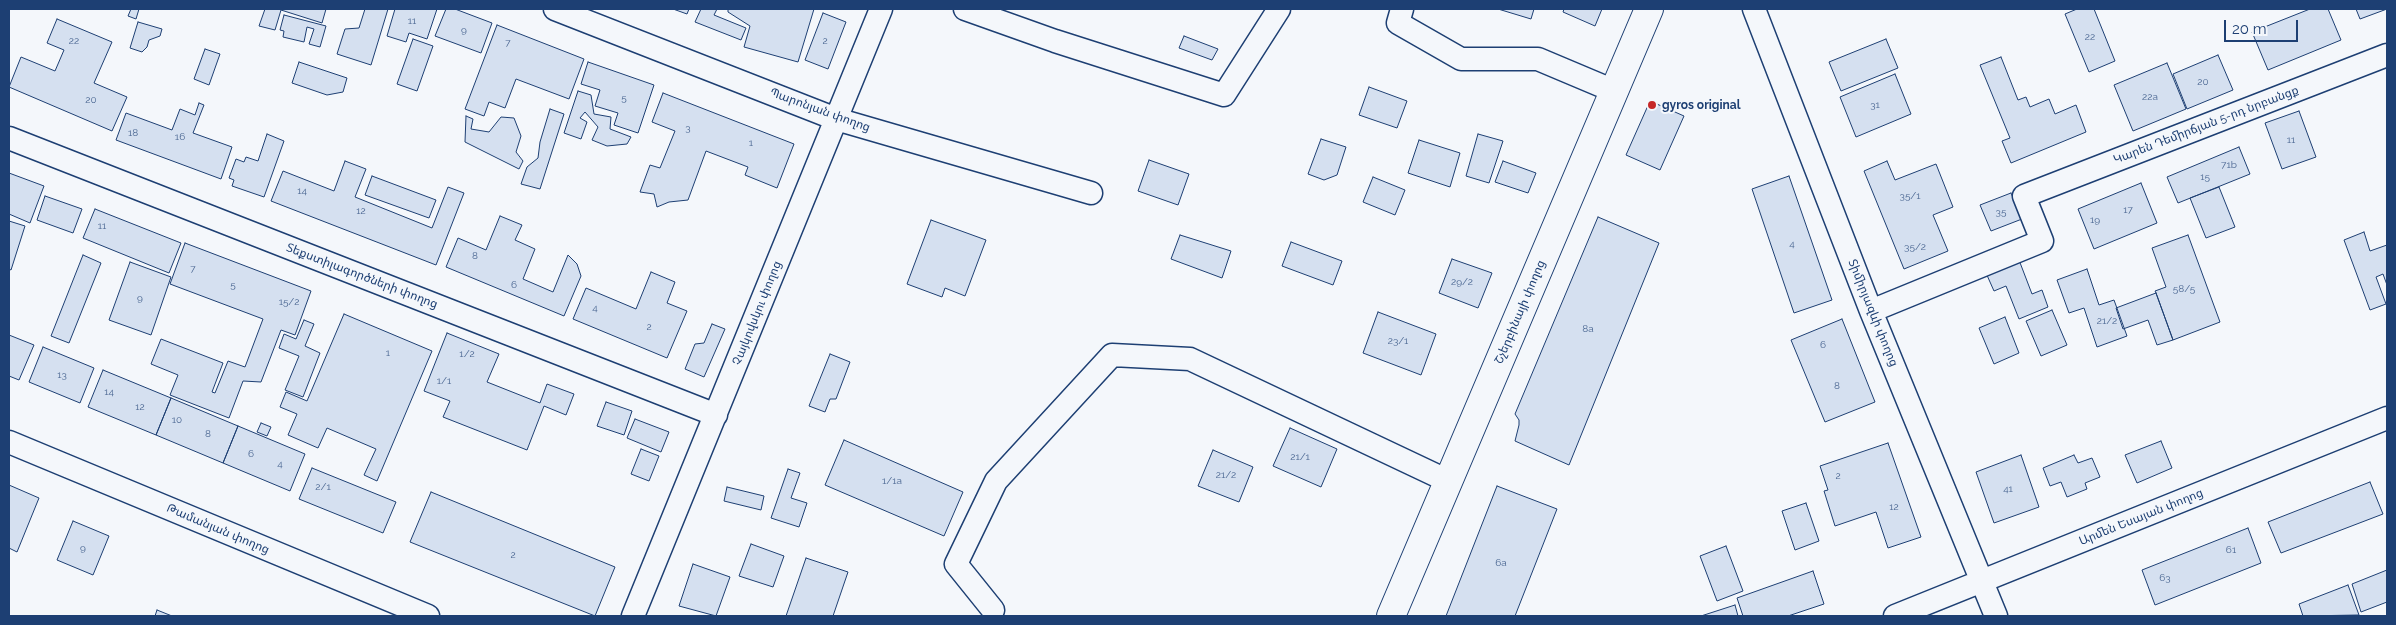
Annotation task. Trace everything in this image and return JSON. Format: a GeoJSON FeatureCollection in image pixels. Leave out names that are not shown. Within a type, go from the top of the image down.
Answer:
{"type":"FeatureCollection","features":[{"type":"Feature","properties":{"kind":"street","name":"Պարոնյան փողոց"},"geometry":{"type":"LineString","coordinates":[[555,9],[836,119],[1091,193]]}},
{"type":"Feature","properties":{"kind":"street","name":"Չայկովսկու փողոց"},"geometry":{"type":"LineString","coordinates":[[633,616],[881,9]]}},
{"type":"Feature","properties":{"kind":"street"},"geometry":{"type":"LineString","coordinates":[[965,9],[1055,41],[1224,95],[1279,9]]}},
{"type":"Feature","properties":{"kind":"street"},"geometry":{"type":"LineString","coordinates":[[1402,9],[1398,23],[1461,59],[1538,59],[1614,91]]}},
{"type":"Feature","properties":{"kind":"street","name":"Շչերբինայի փողոց"},"geometry":{"type":"LineString","coordinates":[[1391,616],[1649,9]]}},
{"type":"Feature","properties":{"kind":"street","name":"Տիմիրյազևի փողոց"},"geometry":{"type":"LineString","coordinates":[[1754,9],[1871,311],[1996,616]]}},
{"type":"Feature","properties":{"kind":"street","name":"Կարեն Դեմիրճյան 5-րդ նրբանցք"},"geometry":{"type":"LineString","coordinates":[[1871,311],[2042,241],[2024,196],[2387,55]]}},
{"type":"Feature","properties":{"kind":"street","name":"Տեքստիլագործների փողոց"},"geometry":{"type":"LineString","coordinates":[[9,138],[716,415]]}},
{"type":"Feature","properties":{"kind":"street"},"geometry":{"type":"LineString","coordinates":[[993,610],[956,564],[996,481],[1112,355],[1190,359],[1448,481]]}},
{"type":"Feature","properties":{"kind":"street","name":"Արմեն Եսայան փողոց"},"geometry":{"type":"LineString","coordinates":[[1895,616],[2387,418]]}},
{"type":"Feature","properties":{"kind":"street","name":"Թամանյան փողոց"},"geometry":{"type":"LineString","coordinates":[[9,442],[428,616]]}},
{"type":"Feature","properties":{"kind":"building"},"geometry":{"type":"Polygon","coordinates":[[[131,9],[139,9],[136,19],[128,16],[131,9]]]}},
{"type":"Feature","properties":{"kind":"building"},"geometry":{"type":"Polygon","coordinates":[[[265,9],[326,9],[322,23],[281,10],[275,30],[259,26],[265,9]]]}},
{"type":"Feature","properties":{"kind":"building"},"geometry":{"type":"Polygon","coordinates":[[[365,9],[388,9],[371,65],[337,54],[345,29],[359,28],[365,9]]]}},
{"type":"Feature","properties":{"kind":"building"},"geometry":{"type":"Polygon","coordinates":[[[395,9],[437,9],[427,39],[409,33],[406,42],[387,36],[395,9]]]}},
{"type":"Feature","properties":{"kind":"building"},"geometry":{"type":"Polygon","coordinates":[[[446,9],[455,9],[492,23],[481,53],[435,36],[446,9]]]}},
{"type":"Feature","properties":{"kind":"building"},"geometry":{"type":"Polygon","coordinates":[[[673,9],[689,9],[687,14],[673,9]]]}},
{"type":"Feature","properties":{"kind":"building"},"geometry":{"type":"Polygon","coordinates":[[[701,9],[717,9],[714,15],[746,28],[741,40],[695,22],[701,9]]]}},
{"type":"Feature","properties":{"kind":"building"},"geometry":{"type":"Polygon","coordinates":[[[728,9],[814,9],[798,62],[744,47],[750,26],[728,12],[728,9]]]}},
{"type":"Feature","properties":{"kind":"building"},"geometry":{"type":"Polygon","coordinates":[[[1498,9],[1534,9],[1531,19],[1498,9]]]}},
{"type":"Feature","properties":{"kind":"building"},"geometry":{"type":"Polygon","coordinates":[[[1564,9],[1602,9],[1595,26],[1563,12],[1564,9]]]}},
{"type":"Feature","properties":{"kind":"building"},"geometry":{"type":"Polygon","coordinates":[[[2077,9],[2094,9],[2115,61],[2089,72],[2065,14],[2077,9]]]}},
{"type":"Feature","properties":{"kind":"building"},"geometry":{"type":"Polygon","coordinates":[[[2310,9],[2328,9],[2341,40],[2268,70],[2252,32],[2310,9]]]}},
{"type":"Feature","properties":{"kind":"building"},"geometry":{"type":"Polygon","coordinates":[[[2356,9],[2387,9],[2360,19],[2356,9]]]}},
{"type":"Feature","properties":{"kind":"building"},"geometry":{"type":"Polygon","coordinates":[[[823,13],[846,22],[828,69],[805,60],[823,13]]]}},
{"type":"Feature","properties":{"kind":"building"},"geometry":{"type":"Polygon","coordinates":[[[284,15],[326,26],[320,47],[309,44],[314,29],[307,27],[304,42],[283,37],[284,31],[280,30],[284,15]]]}},
{"type":"Feature","properties":{"kind":"building"},"geometry":{"type":"Polygon","coordinates":[[[57,19],[112,42],[94,83],[127,97],[112,131],[9,87],[21,57],[55,71],[64,50],[47,43],[57,19]]]}},
{"type":"Feature","properties":{"kind":"building"},"geometry":{"type":"Polygon","coordinates":[[[138,22],[162,29],[160,36],[149,40],[147,47],[142,52],[130,48],[138,22]]]}},
{"type":"Feature","properties":{"kind":"building"},"geometry":{"type":"Polygon","coordinates":[[[497,25],[584,59],[569,99],[516,79],[505,108],[489,102],[484,116],[465,109],[497,25]]]}},
{"type":"Feature","properties":{"kind":"building"},"geometry":{"type":"Polygon","coordinates":[[[1184,36],[1218,49],[1212,60],[1179,48],[1184,36]]]}},
{"type":"Feature","properties":{"kind":"building"},"geometry":{"type":"Polygon","coordinates":[[[413,39],[433,46],[417,91],[397,84],[413,39]]]}},
{"type":"Feature","properties":{"kind":"building"},"geometry":{"type":"Polygon","coordinates":[[[1886,39],[1898,68],[1841,91],[1829,62],[1886,39]]]}},
{"type":"Feature","properties":{"kind":"building"},"geometry":{"type":"Polygon","coordinates":[[[205,49],[220,54],[209,85],[194,79],[205,49]]]}},
{"type":"Feature","properties":{"kind":"building"},"geometry":{"type":"Polygon","coordinates":[[[2218,55],[2233,90],[2187,109],[2173,74],[2218,55]]]}},
{"type":"Feature","properties":{"kind":"building"},"geometry":{"type":"Polygon","coordinates":[[[2001,57],[2018,100],[2026,97],[2030,107],[2049,99],[2055,114],[2076,105],[2086,132],[2011,163],[2002,141],[2010,138],[1980,65],[2001,57]]]}},
{"type":"Feature","properties":{"kind":"building"},"geometry":{"type":"Polygon","coordinates":[[[299,62],[347,78],[343,92],[327,95],[292,83],[299,62]]]}},
{"type":"Feature","properties":{"kind":"building"},"geometry":{"type":"Polygon","coordinates":[[[588,62],[654,85],[638,133],[614,125],[618,113],[595,106],[600,90],[581,84],[588,62]]]}},
{"type":"Feature","properties":{"kind":"building"},"geometry":{"type":"Polygon","coordinates":[[[2167,63],[2186,109],[2133,131],[2114,85],[2167,63]]]}},
{"type":"Feature","properties":{"kind":"building"},"geometry":{"type":"Polygon","coordinates":[[[1895,74],[1911,114],[1856,137],[1840,97],[1895,74]]]}},
{"type":"Feature","properties":{"kind":"building"},"geometry":{"type":"Polygon","coordinates":[[[1369,87],[1407,101],[1397,128],[1359,115],[1369,87]]]}},
{"type":"Feature","properties":{"kind":"building"},"geometry":{"type":"Polygon","coordinates":[[[578,91],[591,95],[594,114],[611,117],[610,129],[631,137],[627,144],[607,146],[592,140],[598,127],[585,112],[580,118],[587,122],[581,139],[564,133],[578,91]]]}},
{"type":"Feature","properties":{"kind":"building"},"geometry":{"type":"Polygon","coordinates":[[[663,93],[794,144],[777,188],[745,175],[748,167],[706,151],[688,200],[669,202],[657,207],[654,194],[640,192],[650,165],[660,168],[675,131],[652,122],[663,93]]]}},
{"type":"Feature","properties":{"kind":"building"},"geometry":{"type":"Polygon","coordinates":[[[1650,101],[1684,116],[1660,170],[1626,155],[1650,101]]]}},
{"type":"Feature","properties":{"kind":"building"},"geometry":{"type":"Polygon","coordinates":[[[199,103],[204,105],[193,133],[232,147],[221,179],[116,140],[126,113],[172,130],[180,109],[195,115],[199,103]]]}},
{"type":"Feature","properties":{"kind":"building"},"geometry":{"type":"Polygon","coordinates":[[[550,109],[564,114],[540,189],[521,184],[527,167],[538,158],[540,142],[550,109]]]}},
{"type":"Feature","properties":{"kind":"building"},"geometry":{"type":"Polygon","coordinates":[[[2299,111],[2316,157],[2282,169],[2265,123],[2299,111]]]}},
{"type":"Feature","properties":{"kind":"building"},"geometry":{"type":"Polygon","coordinates":[[[466,116],[473,119],[471,129],[489,132],[501,117],[514,118],[521,136],[516,152],[523,161],[519,169],[465,142],[466,116]]]}},
{"type":"Feature","properties":{"kind":"building"},"geometry":{"type":"Polygon","coordinates":[[[267,134],[284,141],[264,197],[232,186],[234,180],[229,178],[236,159],[244,162],[246,157],[258,161],[267,134]]]}},
{"type":"Feature","properties":{"kind":"building"},"geometry":{"type":"Polygon","coordinates":[[[1478,134],[1503,141],[1489,183],[1466,176],[1478,134]]]}},
{"type":"Feature","properties":{"kind":"building"},"geometry":{"type":"Polygon","coordinates":[[[1321,139],[1346,147],[1337,175],[1324,180],[1308,174],[1321,139]]]}},
{"type":"Feature","properties":{"kind":"building"},"geometry":{"type":"Polygon","coordinates":[[[1419,140],[1460,153],[1450,187],[1408,173],[1419,140]]]}},
{"type":"Feature","properties":{"kind":"building"},"geometry":{"type":"Polygon","coordinates":[[[2239,147],[2250,174],[2178,203],[2167,177],[2239,147]]]}},
{"type":"Feature","properties":{"kind":"building"},"geometry":{"type":"Polygon","coordinates":[[[1149,160],[1189,174],[1178,205],[1138,191],[1149,160]]]}},
{"type":"Feature","properties":{"kind":"building"},"geometry":{"type":"Polygon","coordinates":[[[345,161],[366,169],[355,197],[432,228],[448,187],[464,193],[436,265],[271,201],[283,171],[334,191],[345,161]]]}},
{"type":"Feature","properties":{"kind":"building"},"geometry":{"type":"Polygon","coordinates":[[[1503,161],[1536,173],[1528,193],[1495,182],[1503,161]]]}},
{"type":"Feature","properties":{"kind":"building"},"geometry":{"type":"Polygon","coordinates":[[[1887,161],[1895,180],[1936,164],[1953,207],[1933,215],[1948,251],[1904,269],[1864,171],[1887,161]]]}},
{"type":"Feature","properties":{"kind":"building"},"geometry":{"type":"Polygon","coordinates":[[[9,173],[44,186],[30,223],[9,214],[9,173]]]}},
{"type":"Feature","properties":{"kind":"building"},"geometry":{"type":"Polygon","coordinates":[[[372,176],[436,200],[429,218],[365,195],[372,176]]]}},
{"type":"Feature","properties":{"kind":"building"},"geometry":{"type":"Polygon","coordinates":[[[1789,176],[1832,300],[1794,313],[1752,189],[1789,176]]]}},
{"type":"Feature","properties":{"kind":"building"},"geometry":{"type":"Polygon","coordinates":[[[1373,177],[1405,190],[1395,215],[1363,202],[1373,177]]]}},
{"type":"Feature","properties":{"kind":"building"},"geometry":{"type":"Polygon","coordinates":[[[2141,183],[2157,223],[2094,249],[2078,209],[2141,183]]]}},
{"type":"Feature","properties":{"kind":"building"},"geometry":{"type":"Polygon","coordinates":[[[2219,187],[2235,227],[2206,238],[2190,198],[2219,187]]]}},
{"type":"Feature","properties":{"kind":"building"},"geometry":{"type":"Polygon","coordinates":[[[2011,193],[2022,219],[1991,231],[1980,205],[2011,193]]]}},
{"type":"Feature","properties":{"kind":"building"},"geometry":{"type":"Polygon","coordinates":[[[45,196],[82,209],[73,233],[37,220],[45,196]]]}},
{"type":"Feature","properties":{"kind":"building"},"geometry":{"type":"Polygon","coordinates":[[[95,209],[181,243],[169,273],[83,238],[95,209]]]}},
{"type":"Feature","properties":{"kind":"building"},"geometry":{"type":"Polygon","coordinates":[[[500,216],[522,225],[515,240],[535,249],[523,279],[553,292],[568,255],[577,264],[581,276],[564,316],[446,267],[458,238],[486,250],[500,216]]]}},
{"type":"Feature","properties":{"kind":"building"},"geometry":{"type":"Polygon","coordinates":[[[1598,217],[1659,243],[1569,465],[1515,441],[1519,420],[1515,414],[1598,217]]]}},
{"type":"Feature","properties":{"kind":"building"},"geometry":{"type":"Polygon","coordinates":[[[931,220],[986,240],[965,296],[945,288],[942,297],[907,284],[931,220]]]}},
{"type":"Feature","properties":{"kind":"building"},"geometry":{"type":"Polygon","coordinates":[[[9,221],[25,226],[11,270],[9,269],[9,221]]]}},
{"type":"Feature","properties":{"kind":"building"},"geometry":{"type":"Polygon","coordinates":[[[2364,232],[2370,251],[2387,245],[2387,285],[2383,274],[2376,277],[2386,304],[2370,310],[2344,240],[2364,232]]]}},
{"type":"Feature","properties":{"kind":"building"},"geometry":{"type":"Polygon","coordinates":[[[1180,235],[1231,251],[1222,278],[1171,259],[1180,235]]]}},
{"type":"Feature","properties":{"kind":"building"},"geometry":{"type":"Polygon","coordinates":[[[2188,235],[2220,322],[2173,340],[2155,291],[2166,287],[2152,248],[2188,235]]]}},
{"type":"Feature","properties":{"kind":"building"},"geometry":{"type":"Polygon","coordinates":[[[1291,242],[1342,261],[1333,285],[1282,266],[1291,242]]]}},
{"type":"Feature","properties":{"kind":"building"},"geometry":{"type":"Polygon","coordinates":[[[185,243],[311,291],[295,335],[281,330],[261,382],[243,381],[229,418],[170,395],[178,375],[151,364],[161,339],[223,363],[212,392],[215,393],[228,361],[245,367],[263,319],[170,284],[185,243]]]}},
{"type":"Feature","properties":{"kind":"building"},"geometry":{"type":"Polygon","coordinates":[[[83,255],[101,263],[69,343],[51,336],[83,255]]]}},
{"type":"Feature","properties":{"kind":"building"},"geometry":{"type":"Polygon","coordinates":[[[1452,259],[1492,273],[1478,308],[1439,293],[1452,259]]]}},
{"type":"Feature","properties":{"kind":"building"},"geometry":{"type":"Polygon","coordinates":[[[2019,260],[2032,294],[2042,290],[2048,307],[2019,319],[2006,286],[1994,291],[1986,273],[2019,260]]]}},
{"type":"Feature","properties":{"kind":"building"},"geometry":{"type":"Polygon","coordinates":[[[130,262],[171,277],[151,335],[109,320],[130,262]]]}},
{"type":"Feature","properties":{"kind":"building"},"geometry":{"type":"Polygon","coordinates":[[[2087,269],[2099,305],[2114,300],[2127,336],[2097,347],[2084,308],[2069,313],[2057,280],[2087,269]]]}},
{"type":"Feature","properties":{"kind":"building"},"geometry":{"type":"Polygon","coordinates":[[[651,272],[675,282],[667,303],[687,311],[667,358],[573,319],[586,288],[636,309],[651,272]]]}},
{"type":"Feature","properties":{"kind":"building"},"geometry":{"type":"Polygon","coordinates":[[[2156,293],[2173,340],[2157,345],[2148,320],[2123,329],[2116,308],[2156,293]]]}},
{"type":"Feature","properties":{"kind":"building"},"geometry":{"type":"Polygon","coordinates":[[[2052,310],[2067,345],[2041,356],[2026,321],[2052,310]]]}},
{"type":"Feature","properties":{"kind":"building"},"geometry":{"type":"Polygon","coordinates":[[[1378,312],[1436,334],[1421,375],[1363,353],[1378,312]]]}},
{"type":"Feature","properties":{"kind":"building"},"geometry":{"type":"Polygon","coordinates":[[[344,314],[432,351],[377,481],[364,475],[376,449],[327,428],[318,448],[288,435],[297,414],[280,407],[286,392],[307,401],[344,314]]]}},
{"type":"Feature","properties":{"kind":"building"},"geometry":{"type":"Polygon","coordinates":[[[2005,317],[2019,353],[1994,364],[1979,328],[2005,317]]]}},
{"type":"Feature","properties":{"kind":"building"},"geometry":{"type":"Polygon","coordinates":[[[1842,319],[1875,402],[1825,422],[1791,340],[1842,319]]]}},
{"type":"Feature","properties":{"kind":"building"},"geometry":{"type":"Polygon","coordinates":[[[304,320],[314,324],[305,346],[320,353],[303,397],[285,390],[299,356],[279,348],[284,334],[296,339],[304,320]]]}},
{"type":"Feature","properties":{"kind":"building"},"geometry":{"type":"Polygon","coordinates":[[[712,324],[725,329],[704,377],[685,369],[695,344],[704,343],[712,324]]]}},
{"type":"Feature","properties":{"kind":"building"},"geometry":{"type":"Polygon","coordinates":[[[447,333],[499,354],[487,382],[540,403],[547,384],[574,394],[566,415],[544,406],[527,450],[443,417],[450,401],[424,391],[447,333]]]}},
{"type":"Feature","properties":{"kind":"building"},"geometry":{"type":"Polygon","coordinates":[[[9,335],[34,345],[19,380],[9,376],[9,335]]]}},
{"type":"Feature","properties":{"kind":"building"},"geometry":{"type":"Polygon","coordinates":[[[43,347],[94,368],[80,403],[29,382],[43,347]]]}},
{"type":"Feature","properties":{"kind":"building"},"geometry":{"type":"Polygon","coordinates":[[[830,354],[850,362],[836,399],[830,399],[825,412],[809,406],[830,354]]]}},
{"type":"Feature","properties":{"kind":"building"},"geometry":{"type":"Polygon","coordinates":[[[103,370],[171,398],[156,435],[88,407],[103,370]]]}},
{"type":"Feature","properties":{"kind":"building"},"geometry":{"type":"Polygon","coordinates":[[[171,398],[238,426],[223,463],[156,435],[171,398]]]}},
{"type":"Feature","properties":{"kind":"building"},"geometry":{"type":"Polygon","coordinates":[[[606,402],[632,411],[624,435],[597,426],[606,402]]]}},
{"type":"Feature","properties":{"kind":"building"},"geometry":{"type":"Polygon","coordinates":[[[635,419],[669,432],[661,452],[627,438],[635,419]]]}},
{"type":"Feature","properties":{"kind":"building"},"geometry":{"type":"Polygon","coordinates":[[[261,423],[271,427],[267,436],[257,432],[261,423]]]}},
{"type":"Feature","properties":{"kind":"building"},"geometry":{"type":"Polygon","coordinates":[[[238,426],[305,454],[290,491],[223,463],[238,426]]]}},
{"type":"Feature","properties":{"kind":"building"},"geometry":{"type":"Polygon","coordinates":[[[1290,428],[1337,449],[1321,487],[1273,466],[1290,428]]]}},
{"type":"Feature","properties":{"kind":"building"},"geometry":{"type":"Polygon","coordinates":[[[844,440],[963,492],[944,536],[825,485],[844,440]]]}},
{"type":"Feature","properties":{"kind":"building"},"geometry":{"type":"Polygon","coordinates":[[[2161,441],[2172,468],[2137,483],[2125,455],[2161,441]]]}},
{"type":"Feature","properties":{"kind":"building"},"geometry":{"type":"Polygon","coordinates":[[[1888,443],[1921,537],[1888,548],[1876,512],[1835,526],[1824,491],[1828,490],[1820,466],[1888,443]]]}},
{"type":"Feature","properties":{"kind":"building"},"geometry":{"type":"Polygon","coordinates":[[[641,449],[659,456],[649,481],[631,474],[641,449]]]}},
{"type":"Feature","properties":{"kind":"building"},"geometry":{"type":"Polygon","coordinates":[[[1213,450],[1253,467],[1239,502],[1198,486],[1213,450]]]}},
{"type":"Feature","properties":{"kind":"building"},"geometry":{"type":"Polygon","coordinates":[[[2021,455],[2039,507],[1994,523],[1976,472],[2021,455]]]}},
{"type":"Feature","properties":{"kind":"building"},"geometry":{"type":"Polygon","coordinates":[[[2074,455],[2078,463],[2092,458],[2100,477],[2085,483],[2087,489],[2067,497],[2061,482],[2050,486],[2043,468],[2074,455]]]}},
{"type":"Feature","properties":{"kind":"building"},"geometry":{"type":"Polygon","coordinates":[[[312,468],[396,502],[383,533],[299,499],[312,468]]]}},
{"type":"Feature","properties":{"kind":"building"},"geometry":{"type":"Polygon","coordinates":[[[788,469],[800,473],[791,498],[807,503],[799,527],[771,518],[788,469]]]}},
{"type":"Feature","properties":{"kind":"building"},"geometry":{"type":"Polygon","coordinates":[[[2370,482],[2383,514],[2281,553],[2268,522],[2370,482]]]}},
{"type":"Feature","properties":{"kind":"building"},"geometry":{"type":"Polygon","coordinates":[[[9,485],[39,498],[17,552],[9,548],[9,485]]]}},
{"type":"Feature","properties":{"kind":"building"},"geometry":{"type":"Polygon","coordinates":[[[1497,486],[1557,509],[1515,616],[1446,616],[1497,486]]]}},
{"type":"Feature","properties":{"kind":"building"},"geometry":{"type":"Polygon","coordinates":[[[727,487],[764,496],[761,510],[724,501],[727,487]]]}},
{"type":"Feature","properties":{"kind":"building"},"geometry":{"type":"Polygon","coordinates":[[[431,492],[615,567],[595,616],[410,542],[431,492]]]}},
{"type":"Feature","properties":{"kind":"building"},"geometry":{"type":"Polygon","coordinates":[[[1806,503],[1819,541],[1795,550],[1782,511],[1806,503]]]}},
{"type":"Feature","properties":{"kind":"building"},"geometry":{"type":"Polygon","coordinates":[[[73,521],[109,536],[93,575],[57,560],[73,521]]]}},
{"type":"Feature","properties":{"kind":"building"},"geometry":{"type":"Polygon","coordinates":[[[2248,528],[2261,563],[2155,605],[2142,570],[2248,528]]]}},
{"type":"Feature","properties":{"kind":"building"},"geometry":{"type":"Polygon","coordinates":[[[751,544],[784,556],[773,587],[739,576],[751,544]]]}},
{"type":"Feature","properties":{"kind":"building"},"geometry":{"type":"Polygon","coordinates":[[[1726,546],[1743,591],[1717,601],[1700,556],[1726,546]]]}},
{"type":"Feature","properties":{"kind":"building"},"geometry":{"type":"Polygon","coordinates":[[[806,558],[848,572],[833,616],[786,616],[806,558]]]}},
{"type":"Feature","properties":{"kind":"building"},"geometry":{"type":"Polygon","coordinates":[[[693,564],[730,577],[716,616],[679,606],[693,564]]]}},
{"type":"Feature","properties":{"kind":"building"},"geometry":{"type":"Polygon","coordinates":[[[2387,570],[2387,602],[2361,612],[2352,584],[2387,570]]]}},
{"type":"Feature","properties":{"kind":"building"},"geometry":{"type":"Polygon","coordinates":[[[1813,571],[1824,604],[1788,616],[1743,616],[1737,598],[1813,571]]]}},
{"type":"Feature","properties":{"kind":"building"},"geometry":{"type":"Polygon","coordinates":[[[2348,585],[2359,615],[2303,616],[2299,604],[2348,585]]]}},
{"type":"Feature","properties":{"kind":"building"},"geometry":{"type":"Polygon","coordinates":[[[1735,605],[1738,616],[1701,616],[1735,605]]]}},
{"type":"Feature","properties":{"kind":"building"},"geometry":{"type":"Polygon","coordinates":[[[157,610],[172,616],[155,616],[157,610]]]}},
{"type":"Feature","properties":{"kind":"place","name":"gyros original"},"geometry":{"type":"Point","coordinates":[1652,105]}}]}
